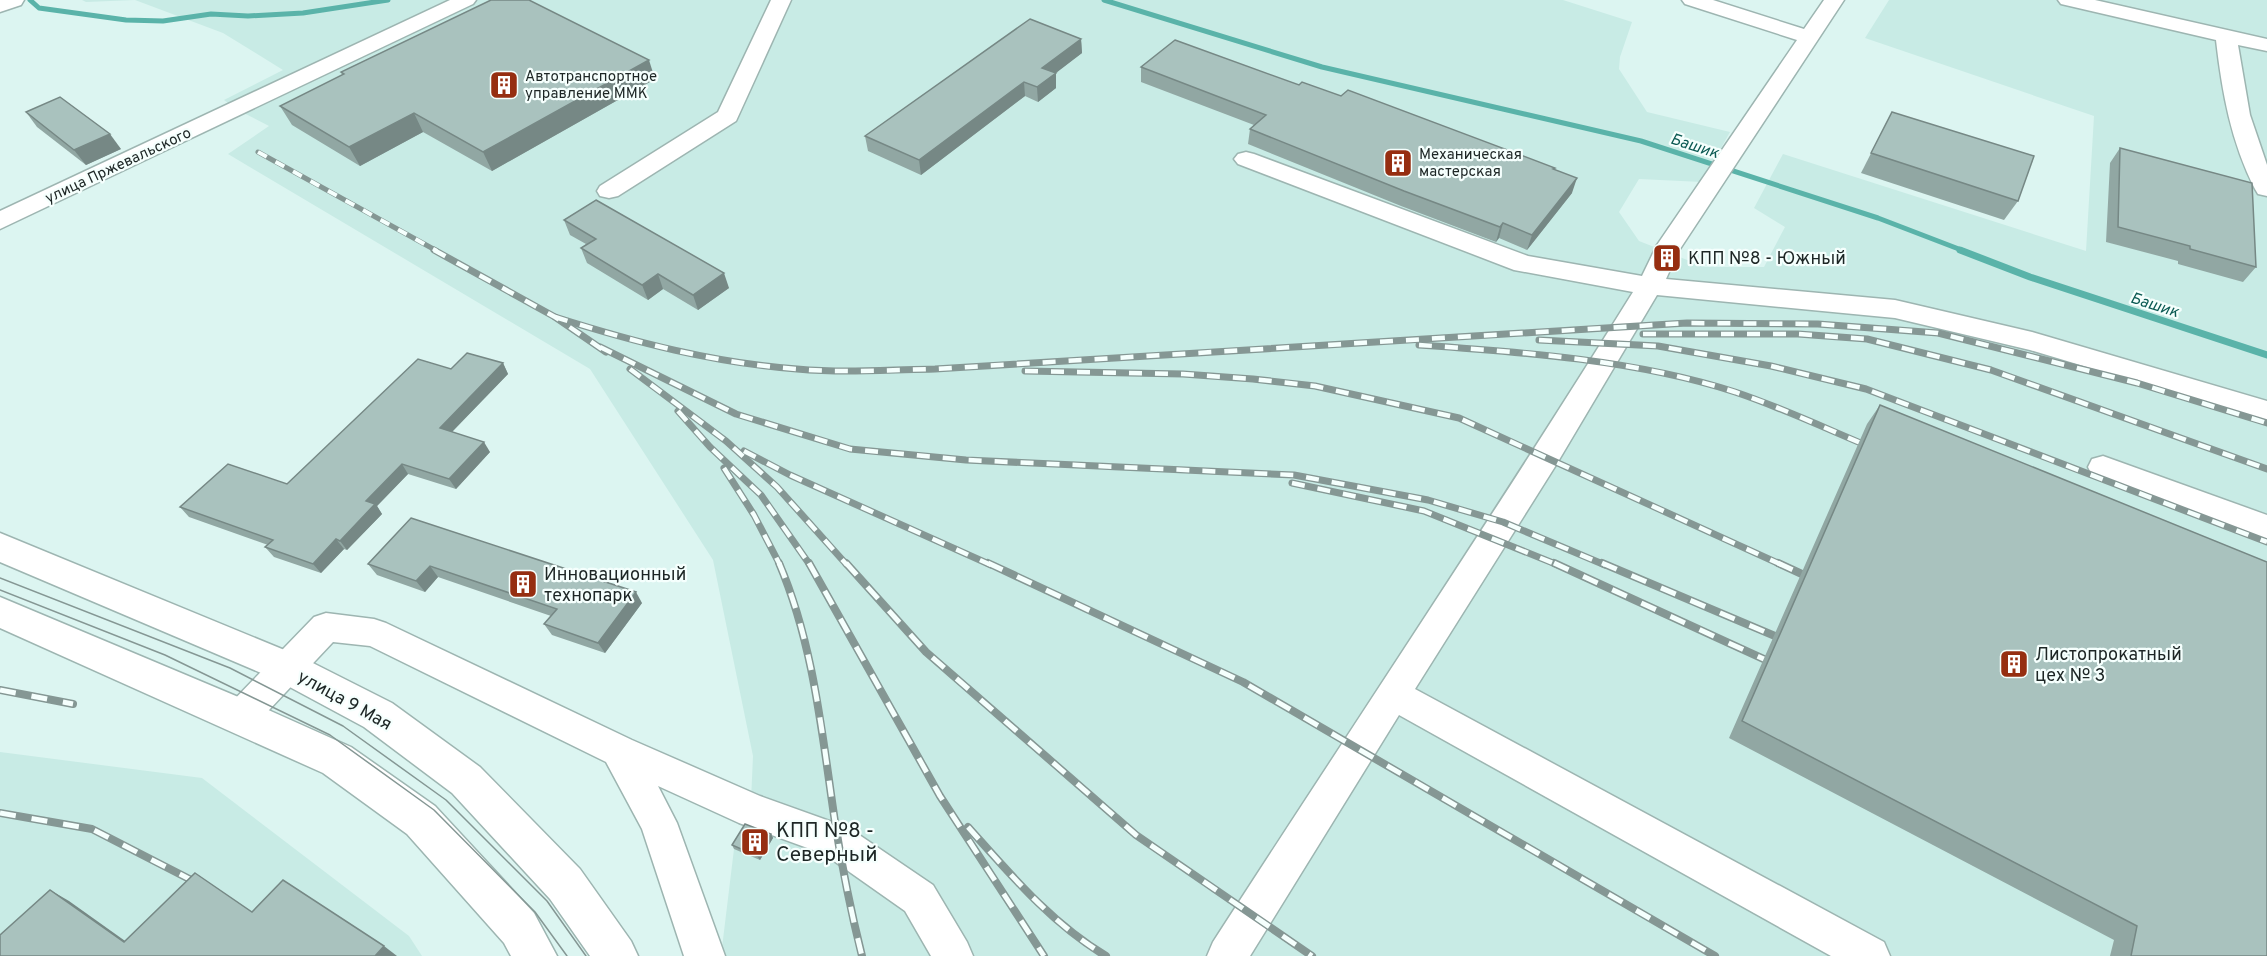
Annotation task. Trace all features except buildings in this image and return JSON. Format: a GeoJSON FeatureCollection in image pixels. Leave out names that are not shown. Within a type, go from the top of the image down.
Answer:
{"type":"FeatureCollection","features":[{"type":"Feature","properties":{"kind":"main road"},"geometry":{"type":"LineString","coordinates":[[0,5],[13,0]]}},
{"type":"Feature","properties":{"kind":"main road","name":"улица 9 Мая"},"geometry":{"type":"LineString","coordinates":[[0,547],[286,667],[378,715],[466,780],[565,884],[616,956]]}},
{"type":"Feature","properties":{"kind":"main road"},"geometry":{"type":"LineString","coordinates":[[0,612],[337,760],[421,820],[519,928],[535,956]]}},
{"type":"Feature","properties":{"kind":"street","name":"улица Пржевальского"},"geometry":{"type":"LineString","coordinates":[[0,221],[466,0]]}},
{"type":"Feature","properties":{"kind":"street"},"geometry":{"type":"LineString","coordinates":[[609,191],[728,116],[781,0]]}},
{"type":"Feature","properties":{"kind":"street"},"geometry":{"type":"LineString","coordinates":[[1692,0],[1809,37]]}},
{"type":"Feature","properties":{"kind":"street"},"geometry":{"type":"LineString","coordinates":[[1227,956],[1491,538],[1546,457],[1650,286],[1666,252],[1834,0]]}},
{"type":"Feature","properties":{"kind":"street"},"geometry":{"type":"LineString","coordinates":[[2068,0],[2267,45]]}},
{"type":"Feature","properties":{"kind":"street"},"geometry":{"type":"LineString","coordinates":[[2226,37],[2232,90],[2247,143],[2267,189]]}},
{"type":"Feature","properties":{"kind":"street"},"geometry":{"type":"LineString","coordinates":[[1246,159],[1523,264],[1650,286],[1895,309],[2032,341],[2267,411]]}},
{"type":"Feature","properties":{"kind":"street"},"geometry":{"type":"LineString","coordinates":[[2103,467],[2267,528]]}},
{"type":"Feature","properties":{"kind":"street"},"geometry":{"type":"LineString","coordinates":[[241,716],[326,627],[374,633],[619,751],[752,811],[836,841],[919,898],[952,956]]}},
{"type":"Feature","properties":{"kind":"street"},"geometry":{"type":"LineString","coordinates":[[1392,694],[1870,956]]}},
{"type":"Feature","properties":{"kind":"street"},"geometry":{"type":"LineString","coordinates":[[619,751],[659,823],[705,956]]}},
{"type":"Feature","properties":{"kind":"shaded area"},"geometry":{"type":"Polygon","coordinates":[[[82,0],[135,0],[86,2],[82,0]]]}},
{"type":"Feature","properties":{"kind":"shaded area"},"geometry":{"type":"Polygon","coordinates":[[[135,0],[1563,0],[1632,22],[1620,57],[1619,69],[1647,112],[1730,132],[1702,182],[1639,179],[1619,212],[1639,241],[1705,267],[1764,267],[1785,227],[1754,208],[1783,154],[2086,251],[2094,116],[1865,38],[1889,0],[2267,0],[2267,956],[721,956],[734,849],[750,823],[753,756],[713,560],[590,369],[228,154],[269,126],[224,100],[283,70],[223,33],[135,0]]]}},
{"type":"Feature","properties":{"kind":"shaded area"},"geometry":{"type":"Polygon","coordinates":[[[0,752],[202,778],[409,936],[422,956],[0,956],[0,752]]]}},
{"type":"Feature","properties":{"kind":"waterway","name":"Башик"},"geometry":{"type":"LineString","coordinates":[[30,0],[39,8],[126,20],[163,21],[211,14],[248,16],[303,13],[388,0]]}},
{"type":"Feature","properties":{"kind":"waterway","name":"Башик"},"geometry":{"type":"LineString","coordinates":[[1104,0],[1322,67],[1641,141],[1878,218],[1964,251]]}},
{"type":"Feature","properties":{"kind":"waterway","name":"Башик"},"geometry":{"type":"LineString","coordinates":[[1960,250],[2030,277],[2267,355]]}},
{"type":"Feature","properties":{"kind":"tram line"},"geometry":{"type":"LineString","coordinates":[[0,578],[230,668],[343,726],[446,800],[547,901],[586,956]]}},
{"type":"Feature","properties":{"kind":"tram line"},"geometry":{"type":"LineString","coordinates":[[0,590],[165,655],[330,735],[434,810],[535,912],[567,956]]}},
{"type":"Feature","properties":{"kind":"railway"},"geometry":{"type":"LineString","coordinates":[[258,152],[437,251]]}},
{"type":"Feature","properties":{"kind":"railway"},"geometry":{"type":"LineString","coordinates":[[434,250],[555,317]]}},
{"type":"Feature","properties":{"kind":"railway"},"geometry":{"type":"LineString","coordinates":[[555,317],[614,335],[705,357],[766,366],[849,371],[935,369],[1687,323],[1818,324],[1938,333],[2137,383],[2267,423]]}},
{"type":"Feature","properties":{"kind":"railway"},"geometry":{"type":"LineString","coordinates":[[555,317],[606,352]]}},
{"type":"Feature","properties":{"kind":"railway"},"geometry":{"type":"LineString","coordinates":[[1643,334],[1798,334],[1867,339],[1991,370],[2267,469]]}},
{"type":"Feature","properties":{"kind":"railway"},"geometry":{"type":"LineString","coordinates":[[1539,340],[1658,346],[1771,366],[1866,389],[2267,542]]}},
{"type":"Feature","properties":{"kind":"railway"},"geometry":{"type":"LineString","coordinates":[[1419,345],[1579,359],[1659,372],[1753,398],[1875,449]]}},
{"type":"Feature","properties":{"kind":"railway"},"geometry":{"type":"LineString","coordinates":[[600,347],[736,414],[850,449],[966,460],[1294,475],[1428,500],[1503,522],[1605,565]]}},
{"type":"Feature","properties":{"kind":"railway"},"geometry":{"type":"LineString","coordinates":[[630,369],[726,441],[777,487],[847,565]]}},
{"type":"Feature","properties":{"kind":"railway"},"geometry":{"type":"LineString","coordinates":[[1025,371],[1183,374],[1253,379],[1315,386],[1459,418],[1782,565]]}},
{"type":"Feature","properties":{"kind":"railway"},"geometry":{"type":"LineString","coordinates":[[678,411],[710,447],[761,495],[810,565]]}},
{"type":"Feature","properties":{"kind":"railway"},"geometry":{"type":"LineString","coordinates":[[744,451],[790,475],[991,565]]}},
{"type":"Feature","properties":{"kind":"railway"},"geometry":{"type":"LineString","coordinates":[[724,468],[754,515],[779,563]]}},
{"type":"Feature","properties":{"kind":"railway"},"geometry":{"type":"LineString","coordinates":[[1292,483],[1424,511],[1558,565]]}},
{"type":"Feature","properties":{"kind":"railway"},"geometry":{"type":"LineString","coordinates":[[779,563],[791,594],[809,658],[841,856],[862,956]]}},
{"type":"Feature","properties":{"kind":"railway"},"geometry":{"type":"LineString","coordinates":[[809,563],[940,796],[1044,956]]}},
{"type":"Feature","properties":{"kind":"railway"},"geometry":{"type":"LineString","coordinates":[[846,563],[926,652],[1136,835],[1312,956]]}},
{"type":"Feature","properties":{"kind":"railway"},"geometry":{"type":"LineString","coordinates":[[988,563],[1243,682],[1715,956]]}},
{"type":"Feature","properties":{"kind":"railway"},"geometry":{"type":"LineString","coordinates":[[1554,563],[1779,666]]}},
{"type":"Feature","properties":{"kind":"railway"},"geometry":{"type":"LineString","coordinates":[[1602,563],[1789,642]]}},
{"type":"Feature","properties":{"kind":"railway"},"geometry":{"type":"LineString","coordinates":[[1778,563],[1817,581]]}},
{"type":"Feature","properties":{"kind":"railway"},"geometry":{"type":"LineString","coordinates":[[0,690],[73,704]]}},
{"type":"Feature","properties":{"kind":"railway"},"geometry":{"type":"LineString","coordinates":[[0,813],[92,829],[201,885]]}},
{"type":"Feature","properties":{"kind":"railway"},"geometry":{"type":"LineString","coordinates":[[968,827],[1016,880],[1067,929],[1106,956]]}},
{"type":"Feature","properties":{"kind":"place","name":"Автотранспортное управление ММК"},"geometry":{"type":"Point","coordinates":[504,85]}},
{"type":"Feature","properties":{"kind":"place","name":"Механическая мастерская"},"geometry":{"type":"Point","coordinates":[1398,163]}},
{"type":"Feature","properties":{"kind":"place","name":"КПП №8 - Южный"},"geometry":{"type":"Point","coordinates":[1667,258]}},
{"type":"Feature","properties":{"kind":"place","name":"Инновационный технопарк"},"geometry":{"type":"Point","coordinates":[523,584]}},
{"type":"Feature","properties":{"kind":"place","name":"Листопрокатный цех № 3"},"geometry":{"type":"Point","coordinates":[2014,664]}},
{"type":"Feature","properties":{"kind":"place","name":"КПП №8 - Северный"},"geometry":{"type":"Point","coordinates":[755,842]}}]}
